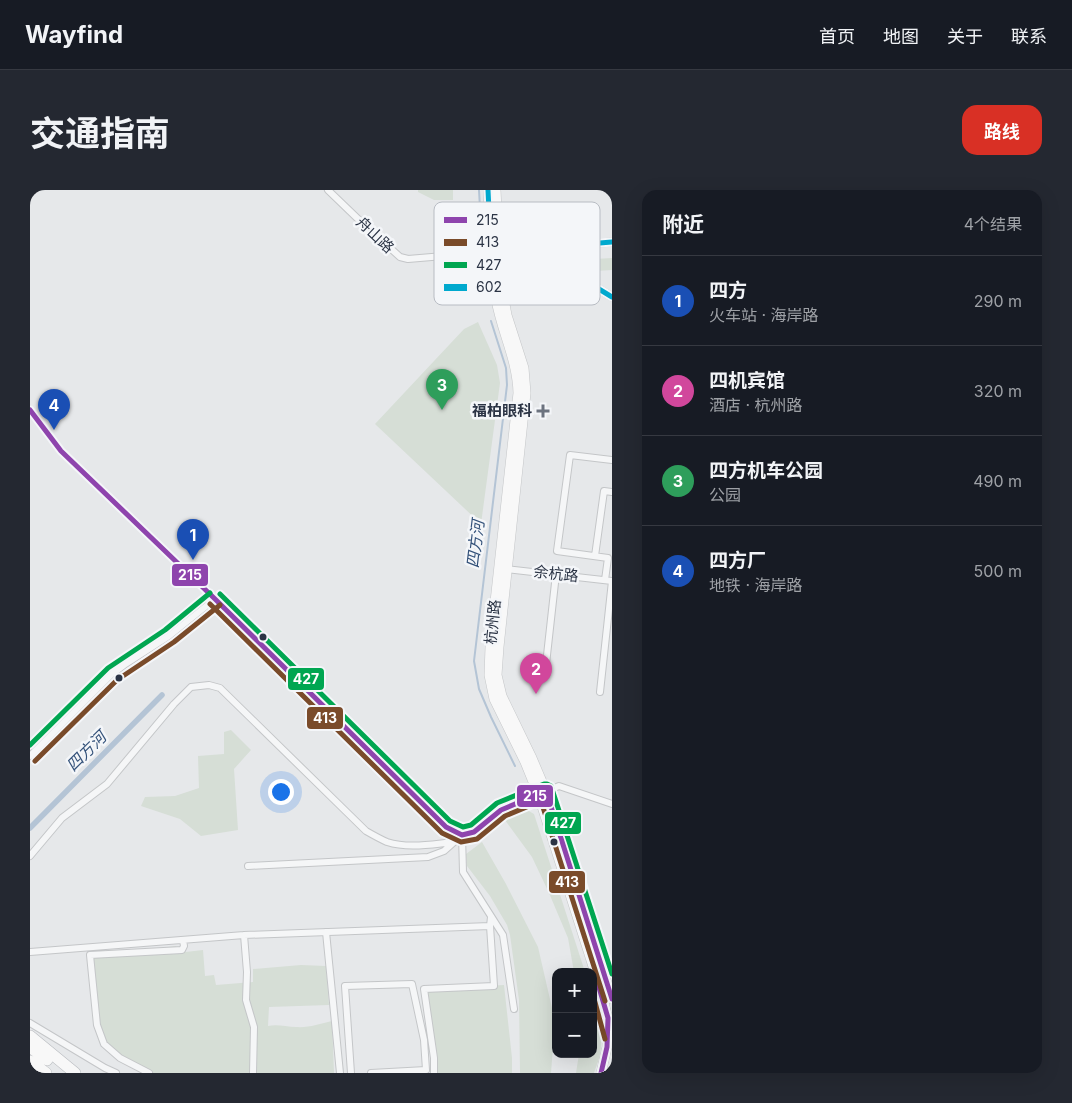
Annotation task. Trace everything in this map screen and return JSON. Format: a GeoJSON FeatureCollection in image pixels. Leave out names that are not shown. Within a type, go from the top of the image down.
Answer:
{"type":"FeatureCollection","features":[{"type":"Feature","properties":{"kind":"highway"},"geometry":{"type":"LineString","coordinates":[[30,1036],[75,1073]]}},
{"type":"Feature","properties":{"kind":"highway"},"geometry":{"type":"LineString","coordinates":[[30,1047],[64,1073]]}},
{"type":"Feature","properties":{"kind":"highway"},"geometry":{"type":"LineString","coordinates":[[30,1061],[46,1073]]}},
{"type":"Feature","properties":{"kind":"main road","name":"杭州路"},"geometry":{"type":"LineString","coordinates":[[497,305],[515,362],[518,377],[518,393],[503,569],[490,654],[490,683],[496,704],[542,793],[612,997]]}},
{"type":"Feature","properties":{"kind":"main road","name":"杭州路"},"geometry":{"type":"LineString","coordinates":[[542,793],[601,991],[612,1036]]}},
{"type":"Feature","properties":{"kind":"main road"},"geometry":{"type":"LineString","coordinates":[[601,1073],[607,1047],[608,1018]]}},
{"type":"Feature","properties":{"kind":"street","name":"舟山路"},"geometry":{"type":"LineString","coordinates":[[328,190],[400,256],[408,258],[434,256]]}},
{"type":"Feature","properties":{"kind":"street"},"geometry":{"type":"LineString","coordinates":[[600,290],[612,297]]}},
{"type":"Feature","properties":{"kind":"street"},"geometry":{"type":"LineString","coordinates":[[30,410],[60,451],[215,599],[446,827],[462,835]]}},
{"type":"Feature","properties":{"kind":"street"},"geometry":{"type":"LineString","coordinates":[[600,692],[610,580],[610,558],[557,551],[570,455],[612,460]]}},
{"type":"Feature","properties":{"kind":"street"},"geometry":{"type":"LineString","coordinates":[[595,556],[604,491],[612,492]]}},
{"type":"Feature","properties":{"kind":"street","name":"余杭路"},"geometry":{"type":"LineString","coordinates":[[503,569],[610,580]]}},
{"type":"Feature","properties":{"kind":"street"},"geometry":{"type":"LineString","coordinates":[[545,673],[556,574]]}},
{"type":"Feature","properties":{"kind":"street"},"geometry":{"type":"LineString","coordinates":[[30,756],[112,674],[169,636],[215,599]]}},
{"type":"Feature","properties":{"kind":"street"},"geometry":{"type":"LineString","coordinates":[[30,856],[62,818],[107,784],[174,704],[191,688],[209,685],[220,688],[366,832],[386,842],[399,845],[414,846],[454,842]]}},
{"type":"Feature","properties":{"kind":"street"},"geometry":{"type":"LineString","coordinates":[[501,810],[559,786],[612,804]]}},
{"type":"Feature","properties":{"kind":"street"},"geometry":{"type":"LineString","coordinates":[[248,866],[428,857],[444,851],[462,835],[474,832]]}},
{"type":"Feature","properties":{"kind":"street"},"geometry":{"type":"LineString","coordinates":[[462,835],[463,872],[502,935],[514,1009]]}},
{"type":"Feature","properties":{"kind":"street"},"geometry":{"type":"LineString","coordinates":[[434,1073],[434,1058],[424,989],[494,986],[491,917]]}},
{"type":"Feature","properties":{"kind":"street"},"geometry":{"type":"LineString","coordinates":[[30,952],[244,935],[490,926]]}},
{"type":"Feature","properties":{"kind":"street"},"geometry":{"type":"LineString","coordinates":[[326,932],[340,1073]]}},
{"type":"Feature","properties":{"kind":"street"},"geometry":{"type":"LineString","coordinates":[[244,935],[247,972],[246,1000],[254,1028],[253,1073]]}},
{"type":"Feature","properties":{"kind":"street"},"geometry":{"type":"LineString","coordinates":[[149,1073],[120,1058],[104,1044],[97,1025],[90,956],[182,950],[184,946],[183,940]]}},
{"type":"Feature","properties":{"kind":"street"},"geometry":{"type":"LineString","coordinates":[[351,1073],[344,986],[412,984],[424,1040],[426,1070],[371,1073]]}},
{"type":"Feature","properties":{"kind":"street"},"geometry":{"type":"LineString","coordinates":[[335,1024],[347,1022]]}},
{"type":"Feature","properties":{"kind":"street"},"geometry":{"type":"LineString","coordinates":[[30,1023],[116,1073]]}},
{"type":"Feature","properties":{"kind":"shaded area"},"geometry":{"type":"Polygon","coordinates":[[[418,190],[453,190],[453,200],[434,200],[418,192],[418,190]]]}},
{"type":"Feature","properties":{"kind":"shaded area"},"geometry":{"type":"Polygon","coordinates":[[[612,258],[612,270],[600,271],[600,259],[612,258]]]}},
{"type":"Feature","properties":{"kind":"shaded area"},"geometry":{"type":"Polygon","coordinates":[[[478,322],[497,365],[500,383],[481,524],[375,424],[464,329],[478,322]]]}},
{"type":"Feature","properties":{"kind":"shaded area"},"geometry":{"type":"Polygon","coordinates":[[[231,730],[251,750],[234,769],[238,830],[201,836],[180,819],[141,806],[145,797],[175,796],[199,788],[198,756],[224,754],[224,732],[231,730]]]}},
{"type":"Feature","properties":{"kind":"shaded area"},"geometry":{"type":"Polygon","coordinates":[[[527,810],[534,814],[584,968],[573,968],[568,938],[549,893],[532,857],[502,816],[527,810]]]}},
{"type":"Feature","properties":{"kind":"shaded area"},"geometry":{"type":"Polygon","coordinates":[[[482,842],[538,947],[552,1008],[551,1073],[520,1073],[519,1000],[510,935],[507,925],[490,896],[467,866],[466,854],[482,842]]]}},
{"type":"Feature","properties":{"kind":"shaded area"},"geometry":{"type":"Polygon","coordinates":[[[176,946],[177,953],[203,950],[205,976],[214,975],[216,985],[253,982],[253,969],[301,965],[326,966],[329,1005],[269,1007],[268,1026],[305,1027],[332,1021],[334,1073],[153,1073],[120,1058],[104,1044],[97,1025],[92,957],[176,946]]]}},
{"type":"Feature","properties":{"kind":"shaded area"},"geometry":{"type":"Polygon","coordinates":[[[504,985],[512,1073],[431,1073],[424,989],[504,985]]]}},
{"type":"Feature","properties":{"kind":"shaded area"},"geometry":{"type":"Polygon","coordinates":[[[597,1011],[601,1040],[600,1056],[594,1073],[576,1073],[578,1058],[597,1058],[597,1011]]]}},
{"type":"Feature","properties":{"kind":"waterway","name":"四方河"},"geometry":{"type":"LineString","coordinates":[[479,190],[480,202]]}},
{"type":"Feature","properties":{"kind":"waterway","name":"四方河"},"geometry":{"type":"LineString","coordinates":[[491,321],[506,368],[507,385],[474,661],[479,689],[515,766]]}},
{"type":"Feature","properties":{"kind":"waterway","name":"四方河"},"geometry":{"type":"LineString","coordinates":[[30,828],[162,695]]}},
{"type":"Feature","properties":{"kind":"tunnel"},"geometry":{"type":"LineString","coordinates":[[474,832],[501,810]]}},
{"type":"Feature","properties":{"kind":"transit line","name":"602"},"geometry":{"type":"LineString","coordinates":[[488,190],[489,202]]}},
{"type":"Feature","properties":{"kind":"transit line","name":"602"},"geometry":{"type":"LineString","coordinates":[[600,243],[612,242]]}},
{"type":"Feature","properties":{"kind":"transit line","name":"602"},"geometry":{"type":"LineString","coordinates":[[600,290],[612,297]]}},
{"type":"Feature","properties":{"kind":"transit line","name":"215"},"geometry":{"type":"LineString","coordinates":[[30,410],[61,451],[215,599],[446,827],[462,835],[474,832],[501,810],[546,791],[612,999]]}},
{"type":"Feature","properties":{"kind":"transit line","name":"427"},"geometry":{"type":"LineString","coordinates":[[30,745],[108,668],[165,630],[210,593]]}},
{"type":"Feature","properties":{"kind":"transit line","name":"427"},"geometry":{"type":"LineString","coordinates":[[220,594],[450,821],[463,827],[471,825],[497,803],[544,784],[551,786],[612,974]]}},
{"type":"Feature","properties":{"kind":"transit line","name":"413"},"geometry":{"type":"LineString","coordinates":[[210,604],[442,833],[461,842],[477,839],[505,816],[541,801],[605,1001]]}},
{"type":"Feature","properties":{"kind":"transit line","name":"413"},"geometry":{"type":"LineString","coordinates":[[35,761],[117,680],[174,642],[220,605]]}},
{"type":"Feature","properties":{"kind":"transit line","name":"215"},"geometry":{"type":"LineString","coordinates":[[598,984],[608,1018],[607,1047],[601,1073]]}},
{"type":"Feature","properties":{"kind":"transit line","name":"413"},"geometry":{"type":"LineString","coordinates":[[597,1010],[605,1039]]}},
{"type":"Feature","properties":{"kind":"place","name":"四方机车公园"},"geometry":{"type":"Point","coordinates":[442,410]}},
{"type":"Feature","properties":{"kind":"place","name":"福柏眼科"},"geometry":{"type":"Point","coordinates":[543,411]}},
{"type":"Feature","properties":{"kind":"place","name":"四方厂"},"geometry":{"type":"Point","coordinates":[54,430]}},
{"type":"Feature","properties":{"kind":"place","name":"四方"},"geometry":{"type":"Point","coordinates":[193,560]}},
{"type":"Feature","properties":{"kind":"place","name":"四机宾馆"},"geometry":{"type":"Point","coordinates":[536,694]}}]}
